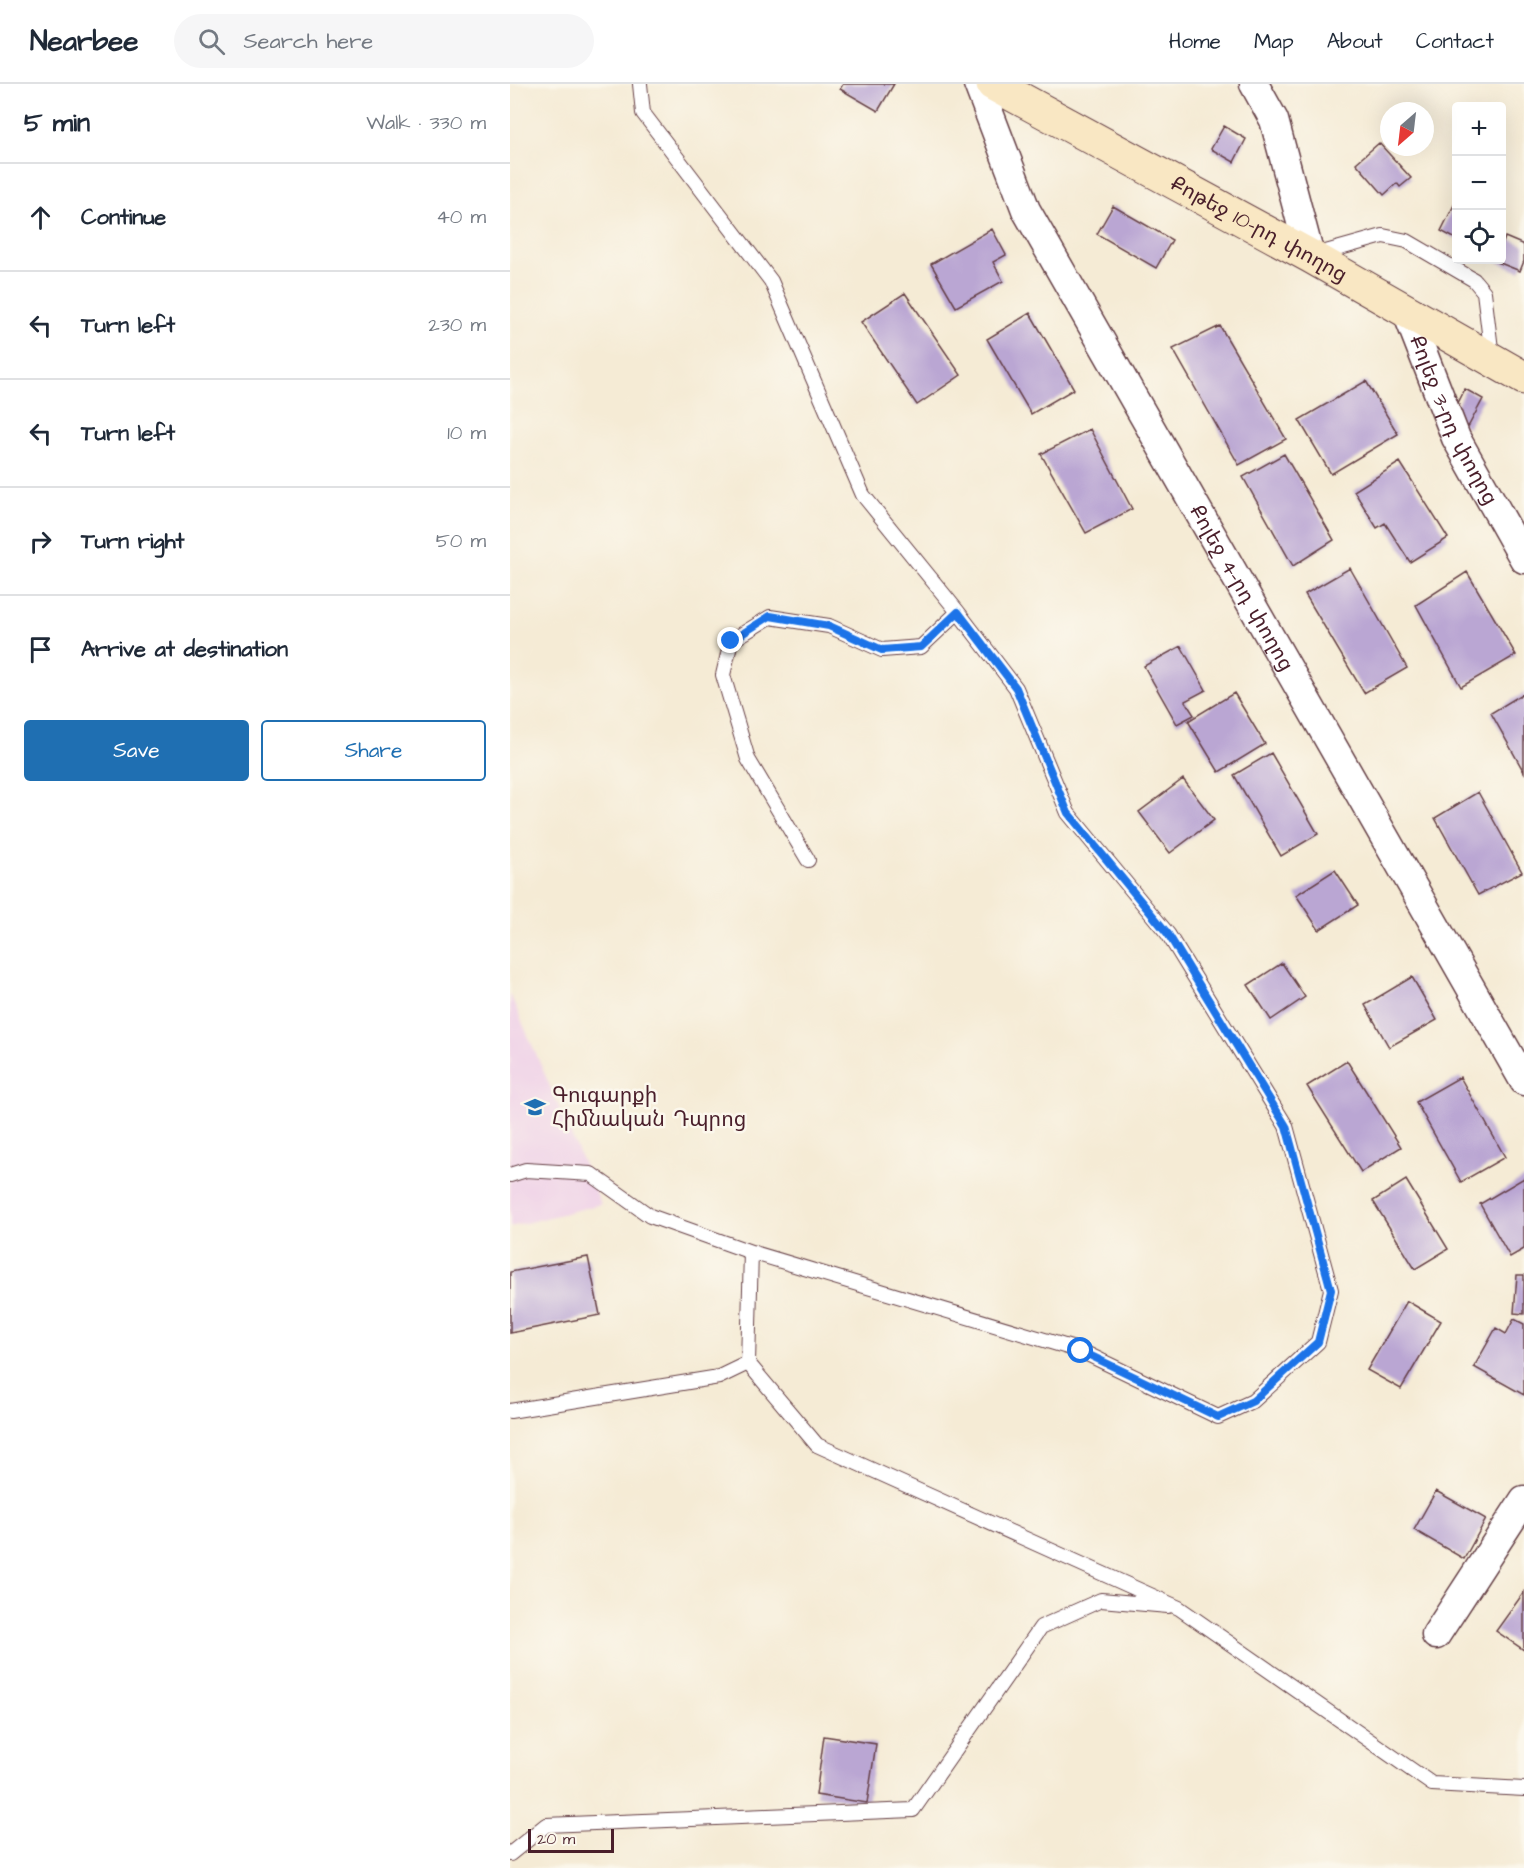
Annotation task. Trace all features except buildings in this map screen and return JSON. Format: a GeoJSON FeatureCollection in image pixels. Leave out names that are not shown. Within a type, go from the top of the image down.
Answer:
{"type":"FeatureCollection","features":[{"type":"Feature","properties":{"kind":"street","name":"Քոլեջ 4-րդ փողոց"},"geometry":{"type":"LineString","coordinates":[[978,84],[1026,210],[1524,1082]]}},
{"type":"Feature","properties":{"kind":"street","name":"Քոթեջ 10-րդ փողոց"},"geometry":{"type":"LineString","coordinates":[[993,84],[1310,256],[1524,378]]}},
{"type":"Feature","properties":{"kind":"street"},"geometry":{"type":"LineString","coordinates":[[1254,84],[1274,120],[1310,256]]}},
{"type":"Feature","properties":{"kind":"street","name":"Քոլեջ 3-րդ փողոց"},"geometry":{"type":"LineString","coordinates":[[1406,310],[1456,438],[1524,559]]}},
{"type":"Feature","properties":{"kind":"street"},"geometry":{"type":"LineString","coordinates":[[1436,1635],[1524,1500]]}},
{"type":"Feature","properties":{"kind":"lane"},"geometry":{"type":"LineString","coordinates":[[510,1175],[526,1170],[591,1174],[650,1216],[751,1252],[1081,1351],[1218,1417],[1253,1401],[1318,1342],[1331,1290],[1286,1126],[1168,934],[1068,813],[1016,688],[863,495],[771,281],[643,113],[640,84]]}},
{"type":"Feature","properties":{"kind":"lane"},"geometry":{"type":"LineString","coordinates":[[1310,256],[1383,236],[1407,241],[1474,280],[1484,292],[1493,360]]}},
{"type":"Feature","properties":{"kind":"lane"},"geometry":{"type":"LineString","coordinates":[[808,860],[748,759],[723,675],[731,641],[770,616],[829,626],[882,650],[921,647],[958,612]]}},
{"type":"Feature","properties":{"kind":"lane"},"geometry":{"type":"LineString","coordinates":[[751,1252],[748,1363],[817,1445],[1179,1608],[1432,1784],[1524,1789]]}},
{"type":"Feature","properties":{"kind":"lane"},"geometry":{"type":"LineString","coordinates":[[510,1411],[719,1377],[748,1363]]}},
{"type":"Feature","properties":{"kind":"lane"},"geometry":{"type":"LineString","coordinates":[[510,1854],[546,1825],[913,1810],[1041,1627],[1101,1600],[1179,1608]]}},
{"type":"Feature","properties":{"kind":"shaded area","name":"Գուգարքի Հիմնական Դպրոց"},"geometry":{"type":"Polygon","coordinates":[[[510,994],[601,1204],[510,1227],[510,994]]]}},
{"type":"Feature","properties":{"kind":"place","name":"Գուգարքի Հիմնական Դպրոց"},"geometry":{"type":"Point","coordinates":[535,1107]}},
{"type":"Feature","properties":{"kind":"route"},"geometry":{"type":"LineString","coordinates":[[731,641],[770,616],[829,626],[882,650],[921,647],[958,612],[1016,688],[1068,813],[1168,934],[1286,1126],[1331,1290],[1318,1342],[1253,1401],[1218,1417],[1081,1351]]}}]}
